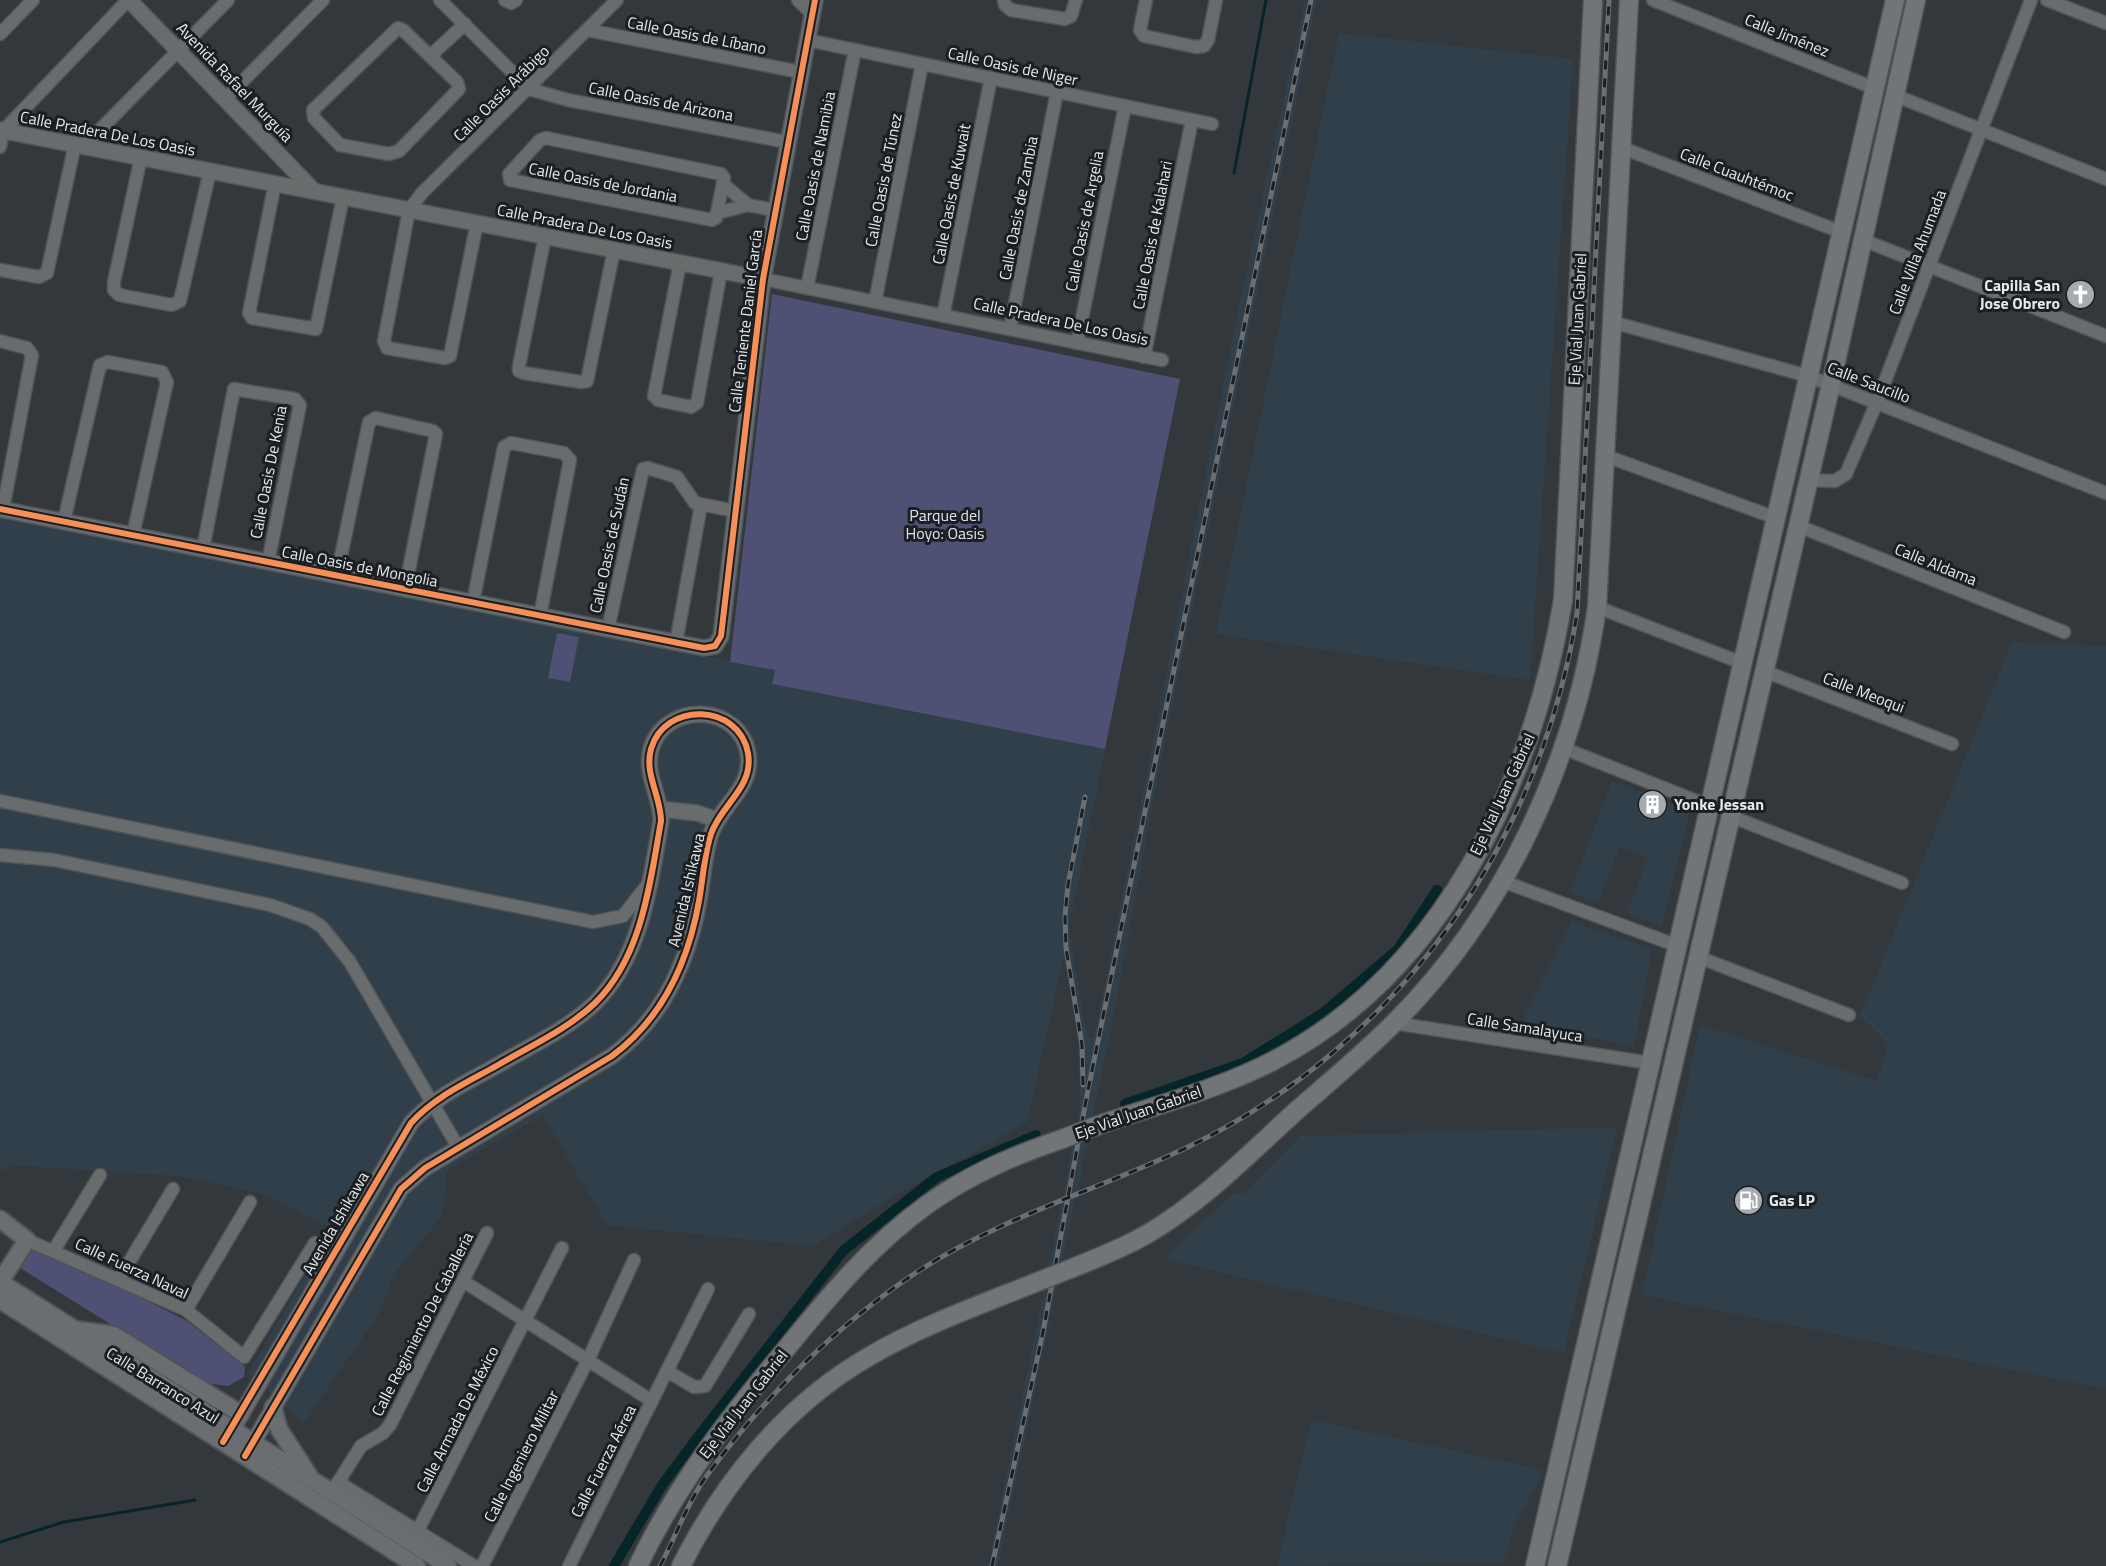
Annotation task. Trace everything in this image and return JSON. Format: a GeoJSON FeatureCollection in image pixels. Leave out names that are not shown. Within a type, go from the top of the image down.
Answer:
{"type":"FeatureCollection","features":[{"type":"Feature","properties":{"kind":"main road","name":"Eje Vial Juan Gabriel"},"geometry":{"type":"LineString","coordinates":[[638,1566],[668,1511],[714,1441],[854,1267],[889,1234],[948,1190],[1004,1160],[1251,1071],[1307,1041],[1353,1007],[1401,960],[1435,919],[1471,863],[1510,785],[1542,698],[1563,600],[1593,0]]}},
{"type":"Feature","properties":{"kind":"main road"},"geometry":{"type":"LineString","coordinates":[[681,1566],[711,1508],[733,1478],[775,1431],[846,1370],[889,1345],[1134,1241],[1179,1214],[1394,1023],[1454,952],[1502,880],[1542,803],[1563,748],[1584,680],[1597,607],[1629,0]]}},
{"type":"Feature","properties":{"kind":"main road"},"geometry":{"type":"LineString","coordinates":[[1534,1566],[1895,0]]}},
{"type":"Feature","properties":{"kind":"main road"},"geometry":{"type":"LineString","coordinates":[[1557,1566],[1806,480],[1831,384],[1916,0]]}},
{"type":"Feature","properties":{"kind":"main road"},"geometry":{"type":"LineString","coordinates":[[1626,1171],[1647,1175]]}},
{"type":"Feature","properties":{"kind":"main road"},"geometry":{"type":"LineString","coordinates":[[0,1219],[27,1240],[0,1282]]}},
{"type":"Feature","properties":{"kind":"main road","name":"Calle Barranco Azul"},"geometry":{"type":"LineString","coordinates":[[0,1282],[6,1303],[228,1435]]}},
{"type":"Feature","properties":{"kind":"main road","name":"Calle Barranco Azul"},"geometry":{"type":"LineString","coordinates":[[6,1303],[76,1330],[417,1566]]}},
{"type":"Feature","properties":{"kind":"main road"},"geometry":{"type":"LineString","coordinates":[[76,1330],[114,1335],[242,1414]]}},
{"type":"Feature","properties":{"kind":"main road"},"geometry":{"type":"LineString","coordinates":[[273,1407],[279,1429],[310,1478]]}},
{"type":"Feature","properties":{"kind":"main road","name":"Calle Barranco Azul"},"geometry":{"type":"LineString","coordinates":[[249,1449],[310,1478],[335,1487],[448,1566]]}},
{"type":"Feature","properties":{"kind":"street"},"geometry":{"type":"LineString","coordinates":[[0,34],[33,0]]}},
{"type":"Feature","properties":{"kind":"street"},"geometry":{"type":"LineString","coordinates":[[0,147],[2,130],[128,0]]}},
{"type":"Feature","properties":{"kind":"street","name":"Avenida Rafael Murguía"},"geometry":{"type":"LineString","coordinates":[[128,0],[226,98],[314,191]]}},
{"type":"Feature","properties":{"kind":"street"},"geometry":{"type":"LineString","coordinates":[[0,270],[39,277],[46,273],[80,145],[228,0]]}},
{"type":"Feature","properties":{"kind":"street"},"geometry":{"type":"LineString","coordinates":[[226,98],[323,0]]}},
{"type":"Feature","properties":{"kind":"street"},"geometry":{"type":"LineString","coordinates":[[440,0],[529,88]]}},
{"type":"Feature","properties":{"kind":"street","name":"Calle Oasis Arábigo"},"geometry":{"type":"LineString","coordinates":[[409,210],[422,193],[617,0]]}},
{"type":"Feature","properties":{"kind":"street"},"geometry":{"type":"LineString","coordinates":[[798,0],[814,7]]}},
{"type":"Feature","properties":{"kind":"street"},"geometry":{"type":"LineString","coordinates":[[1004,0],[1005,5],[1011,10],[1065,19],[1071,16],[1076,0]]}},
{"type":"Feature","properties":{"kind":"street"},"geometry":{"type":"LineString","coordinates":[[1146,0],[1140,30],[1144,36],[1196,47],[1204,46],[1208,40],[1216,0]]}},
{"type":"Feature","properties":{"kind":"street","name":"Calle Jiménez"},"geometry":{"type":"LineString","coordinates":[[1653,0],[1874,88]]}},
{"type":"Feature","properties":{"kind":"street","name":"Calle Villa Ahumada"},"geometry":{"type":"LineString","coordinates":[[1806,480],[1835,481],[1844,478],[1877,402],[2031,0]]}},
{"type":"Feature","properties":{"kind":"street"},"geometry":{"type":"LineString","coordinates":[[2047,0],[2106,23]]}},
{"type":"Feature","properties":{"kind":"street","name":"Calle Teniente Daniel García"},"geometry":{"type":"LineString","coordinates":[[715,646],[721,636],[762,279],[814,7]]}},
{"type":"Feature","properties":{"kind":"street"},"geometry":{"type":"LineString","coordinates":[[430,56],[465,24]]}},
{"type":"Feature","properties":{"kind":"street"},"geometry":{"type":"LineString","coordinates":[[398,28],[430,56],[457,82],[459,89],[399,151],[383,154],[340,145],[312,115],[313,110],[398,28]]}},
{"type":"Feature","properties":{"kind":"street","name":"Calle Oasis de Líbano"},"geometry":{"type":"LineString","coordinates":[[587,30],[800,72]]}},
{"type":"Feature","properties":{"kind":"street","name":"Calle Oasis de Niger"},"geometry":{"type":"LineString","coordinates":[[807,40],[1212,124]]}},
{"type":"Feature","properties":{"kind":"street","name":"Calle Oasis de Namibia"},"geometry":{"type":"LineString","coordinates":[[807,288],[855,50]]}},
{"type":"Feature","properties":{"kind":"street","name":"Calle Oasis de Túnez"},"geometry":{"type":"LineString","coordinates":[[875,302],[922,64]]}},
{"type":"Feature","properties":{"kind":"street","name":"Calle Oasis de Kuwait"},"geometry":{"type":"LineString","coordinates":[[943,316],[991,78]]}},
{"type":"Feature","properties":{"kind":"street","name":"Calle Oasis de Arizona"},"geometry":{"type":"LineString","coordinates":[[529,88],[568,100],[787,142]]}},
{"type":"Feature","properties":{"kind":"street","name":"Calle Oasis de Zambia"},"geometry":{"type":"LineString","coordinates":[[1010,329],[1057,92]]}},
{"type":"Feature","properties":{"kind":"street"},"geometry":{"type":"LineString","coordinates":[[1894,95],[2106,179]]}},
{"type":"Feature","properties":{"kind":"street","name":"Calle Oasis de Argelia"},"geometry":{"type":"LineString","coordinates":[[1077,343],[1125,106]]}},
{"type":"Feature","properties":{"kind":"street","name":"Calle Oasis de Kalahari"},"geometry":{"type":"LineString","coordinates":[[1144,357],[1192,120]]}},
{"type":"Feature","properties":{"kind":"street","name":"Calle Pradera De Los Oasis"},"geometry":{"type":"LineString","coordinates":[[2,130],[614,249],[1162,360]]}},
{"type":"Feature","properties":{"kind":"street","name":"Calle Oasis de Jordania"},"geometry":{"type":"LineString","coordinates":[[748,205],[723,184],[724,177],[721,174],[546,138],[540,140],[509,176],[512,181],[712,220],[717,213],[748,205],[774,210]]}},
{"type":"Feature","properties":{"kind":"street","name":"Calle Cuauhtémoc"},"geometry":{"type":"LineString","coordinates":[[1620,147],[1841,232]]}},
{"type":"Feature","properties":{"kind":"street"},"geometry":{"type":"LineString","coordinates":[[141,157],[114,282],[114,290],[119,295],[178,303],[210,171]]}},
{"type":"Feature","properties":{"kind":"street"},"geometry":{"type":"LineString","coordinates":[[275,183],[249,313],[254,319],[316,329],[343,197]]}},
{"type":"Feature","properties":{"kind":"street"},"geometry":{"type":"LineString","coordinates":[[717,213],[723,184]]}},
{"type":"Feature","properties":{"kind":"street"},"geometry":{"type":"LineString","coordinates":[[409,210],[384,341],[389,348],[445,358],[450,356],[477,223]]}},
{"type":"Feature","properties":{"kind":"street"},"geometry":{"type":"LineString","coordinates":[[545,236],[518,368],[524,373],[587,381],[614,249]]}},
{"type":"Feature","properties":{"kind":"street"},"geometry":{"type":"LineString","coordinates":[[1863,240],[2106,336]]}},
{"type":"Feature","properties":{"kind":"street"},"geometry":{"type":"LineString","coordinates":[[680,263],[654,396],[656,399],[692,407],[697,403],[721,271]]}},
{"type":"Feature","properties":{"kind":"street","name":"Calle Saucillo"},"geometry":{"type":"LineString","coordinates":[[1612,322],[1831,384],[2106,494]]}},
{"type":"Feature","properties":{"kind":"street"},"geometry":{"type":"LineString","coordinates":[[0,341],[27,348],[32,355],[2,509]]}},
{"type":"Feature","properties":{"kind":"street"},"geometry":{"type":"LineString","coordinates":[[64,521],[100,365],[108,362],[162,372],[167,382],[133,535]]}},
{"type":"Feature","properties":{"kind":"street","name":"Calle Oasis De Kenia"},"geometry":{"type":"LineString","coordinates":[[202,549],[234,389],[295,399],[300,405],[268,562]]}},
{"type":"Feature","properties":{"kind":"street"},"geometry":{"type":"LineString","coordinates":[[337,575],[369,422],[376,418],[433,431],[436,434],[405,589]]}},
{"type":"Feature","properties":{"kind":"street"},"geometry":{"type":"LineString","coordinates":[[473,602],[504,447],[508,444],[564,453],[570,458],[540,616]]}},
{"type":"Feature","properties":{"kind":"street"},"geometry":{"type":"LineString","coordinates":[[1606,456],[1776,518]]}},
{"type":"Feature","properties":{"kind":"street","name":"Calle Oasis de Sudán"},"geometry":{"type":"LineString","coordinates":[[608,629],[642,471],[648,468],[674,475],[690,499],[701,505]]}},
{"type":"Feature","properties":{"kind":"street"},"geometry":{"type":"LineString","coordinates":[[676,643],[701,505],[735,511]]}},
{"type":"Feature","properties":{"kind":"street","name":"Calle Oasis de Mongolia"},"geometry":{"type":"LineString","coordinates":[[2,509],[676,643],[704,648],[715,646]]}},
{"type":"Feature","properties":{"kind":"street","name":"Calle Aldama"},"geometry":{"type":"LineString","coordinates":[[1796,525],[2064,632]]}},
{"type":"Feature","properties":{"kind":"street"},"geometry":{"type":"LineString","coordinates":[[1597,607],[1742,663]]}},
{"type":"Feature","properties":{"kind":"street","name":"Calle Meoqui"},"geometry":{"type":"LineString","coordinates":[[1764,671],[1952,744]]}},
{"type":"Feature","properties":{"kind":"street","name":"Avenida Ishikawa"},"geometry":{"type":"LineString","coordinates":[[228,1435],[402,1135],[420,1113],[571,1022],[594,1004],[609,988],[630,953],[648,884],[661,820],[649,768],[651,748],[656,739],[674,721],[701,713],[714,715],[736,729],[742,737],[748,755],[744,785],[718,820],[711,834],[688,949],[658,1011],[640,1033],[612,1056],[458,1147],[425,1168],[401,1189],[249,1449]]}},
{"type":"Feature","properties":{"kind":"street"},"geometry":{"type":"LineString","coordinates":[[1563,748],[1709,806]]}},
{"type":"Feature","properties":{"kind":"street"},"geometry":{"type":"LineString","coordinates":[[0,801],[593,922],[623,916],[648,884]]}},
{"type":"Feature","properties":{"kind":"street"},"geometry":{"type":"LineString","coordinates":[[660,809],[697,813],[718,820]]}},
{"type":"Feature","properties":{"kind":"street"},"geometry":{"type":"LineString","coordinates":[[1730,816],[1902,883]]}},
{"type":"Feature","properties":{"kind":"street"},"geometry":{"type":"LineString","coordinates":[[0,855],[54,860],[270,905],[310,919],[322,927],[350,962],[458,1147]]}},
{"type":"Feature","properties":{"kind":"street"},"geometry":{"type":"LineString","coordinates":[[1502,880],[1678,946]]}},
{"type":"Feature","properties":{"kind":"street"},"geometry":{"type":"LineString","coordinates":[[1698,957],[1849,1015]]}},
{"type":"Feature","properties":{"kind":"street","name":"Calle Samalayuca"},"geometry":{"type":"LineString","coordinates":[[1394,1023],[1650,1063]]}},
{"type":"Feature","properties":{"kind":"street"},"geometry":{"type":"LineString","coordinates":[[54,1250],[100,1175]]}},
{"type":"Feature","properties":{"kind":"street"},"geometry":{"type":"LineString","coordinates":[[119,1279],[173,1189]]}},
{"type":"Feature","properties":{"kind":"street"},"geometry":{"type":"LineString","coordinates":[[186,1310],[250,1203]]}},
{"type":"Feature","properties":{"kind":"street","name":"Calle Regimiento De Caballería"},"geometry":{"type":"LineString","coordinates":[[335,1487],[361,1446],[383,1434],[390,1425],[487,1233]]}},
{"type":"Feature","properties":{"kind":"street","name":"Calle Fuerza Naval"},"geometry":{"type":"LineString","coordinates":[[27,1240],[186,1310],[243,1357],[246,1356],[315,1243]]}},
{"type":"Feature","properties":{"kind":"street","name":"Calle Armada De México"},"geometry":{"type":"LineString","coordinates":[[417,1532],[562,1248]]}},
{"type":"Feature","properties":{"kind":"street","name":"Calle Ingeniero Militar"},"geometry":{"type":"LineString","coordinates":[[482,1566],[588,1360],[634,1260]]}},
{"type":"Feature","properties":{"kind":"street"},"geometry":{"type":"LineString","coordinates":[[463,1281],[652,1401]]}},
{"type":"Feature","properties":{"kind":"street","name":"Calle Fuerza Aérea"},"geometry":{"type":"LineString","coordinates":[[569,1566],[708,1289]]}},
{"type":"Feature","properties":{"kind":"street"},"geometry":{"type":"LineString","coordinates":[[667,1371],[694,1387],[705,1386],[749,1314]]}},
{"type":"Feature","properties":{"kind":"street"},"geometry":{"type":"LineString","coordinates":[[335,1487],[474,1566]]}},
{"type":"Feature","properties":{"kind":"shaded area"},"geometry":{"type":"Polygon","coordinates":[[[1305,0],[1317,0],[1159,771],[1109,1040],[998,1566],[988,1566],[1080,1111],[1078,1038],[1064,957],[1027,1122],[896,1195],[813,1246],[607,1225],[543,1115],[447,1170],[442,1216],[394,1274],[379,1314],[304,1423],[248,1373],[333,1229],[264,1194],[178,1176],[9,1165],[3,1171],[0,1168],[0,517],[775,670],[772,684],[1105,749],[1069,928],[1087,1037],[1094,1038],[1238,310],[1305,0]]]}},
{"type":"Feature","properties":{"kind":"shaded area"},"geometry":{"type":"Polygon","coordinates":[[[1339,33],[1573,59],[1530,680],[1216,634],[1339,33]]]}},
{"type":"Feature","properties":{"kind":"shaded area"},"geometry":{"type":"Polygon","coordinates":[[[2012,642],[2106,646],[2106,1389],[1642,1295],[1700,1025],[1877,1081],[1888,1044],[1860,1016],[2012,642]]]}},
{"type":"Feature","properties":{"kind":"shaded area"},"geometry":{"type":"Polygon","coordinates":[[[1612,781],[1690,810],[1662,926],[1627,913],[1648,858],[1619,847],[1598,903],[1570,892],[1612,781]]]}},
{"type":"Feature","properties":{"kind":"shaded area"},"geometry":{"type":"Polygon","coordinates":[[[1572,922],[1652,949],[1634,1046],[1521,1024],[1572,922]]]}},
{"type":"Feature","properties":{"kind":"shaded area"},"geometry":{"type":"Polygon","coordinates":[[[1617,1127],[1564,1353],[1164,1259],[1233,1193],[1243,1194],[1300,1136],[1617,1127]]]}},
{"type":"Feature","properties":{"kind":"shaded area"},"geometry":{"type":"Polygon","coordinates":[[[1311,1420],[1545,1470],[1513,1527],[1503,1564],[1277,1566],[1311,1420]]]}},
{"type":"Feature","properties":{"kind":"green space","name":"Parque del Hoyo: Oasis"},"geometry":{"type":"Polygon","coordinates":[[[772,294],[1180,379],[1105,749],[772,684],[775,670],[730,662],[772,294]]]}},
{"type":"Feature","properties":{"kind":"green space"},"geometry":{"type":"Polygon","coordinates":[[[557,633],[579,637],[570,682],[548,678],[557,633]]]}},
{"type":"Feature","properties":{"kind":"green space"},"geometry":{"type":"Polygon","coordinates":[[[29,1241],[187,1321],[245,1367],[244,1377],[228,1386],[205,1383],[17,1266],[29,1241]]]}},
{"type":"Feature","properties":{"kind":"waterway"},"geometry":{"type":"LineString","coordinates":[[1234,173],[1266,0]]}},
{"type":"Feature","properties":{"kind":"waterway"},"geometry":{"type":"LineString","coordinates":[[1125,1104],[1243,1063],[1323,1013],[1398,949],[1437,890]]}},
{"type":"Feature","properties":{"kind":"waterway"},"geometry":{"type":"LineString","coordinates":[[614,1566],[662,1485],[844,1250],[937,1177],[1036,1135]]}},
{"type":"Feature","properties":{"kind":"waterway"},"geometry":{"type":"LineString","coordinates":[[0,1542],[64,1522],[195,1500]]}},
{"type":"Feature","properties":{"kind":"railway"},"geometry":{"type":"LineString","coordinates":[[992,1566],[1043,1332],[1087,1095],[1311,0]]}},
{"type":"Feature","properties":{"kind":"railway"},"geometry":{"type":"LineString","coordinates":[[660,1566],[701,1484],[730,1445],[778,1390],[859,1315],[917,1272],[982,1235],[1188,1147],[1264,1104],[1333,1053],[1394,994],[1448,928],[1494,856],[1531,779],[1559,698],[1577,613],[1609,0]]}},
{"type":"Feature","properties":{"kind":"railway"},"geometry":{"type":"LineString","coordinates":[[1083,1085],[1082,1045],[1066,948],[1065,916],[1068,885],[1085,797]]}},
{"type":"Feature","properties":{"kind":"cycle path"},"geometry":{"type":"LineString","coordinates":[[0,509],[704,648],[715,646],[721,636],[763,279],[815,0]]}},
{"type":"Feature","properties":{"kind":"cycle path"},"geometry":{"type":"LineString","coordinates":[[223,1442],[411,1123],[430,1105],[452,1091],[573,1021],[595,1003],[611,985],[624,964],[642,918],[661,821],[649,758],[659,733],[671,722],[685,716],[701,714],[717,717],[731,725],[742,737],[748,753],[749,765],[742,786],[711,834],[688,946],[659,1007],[630,1041],[612,1056],[425,1168],[401,1189],[245,1456]]}},
{"type":"Feature","properties":{"kind":"place","name":"Capilla San Jose Obrero"},"geometry":{"type":"Point","coordinates":[2081,294]}},
{"type":"Feature","properties":{"kind":"place","name":"Yonke Jessan"},"geometry":{"type":"Point","coordinates":[1653,804]}},
{"type":"Feature","properties":{"kind":"place","name":"Gas LP"},"geometry":{"type":"Point","coordinates":[1748,1200]}}]}
